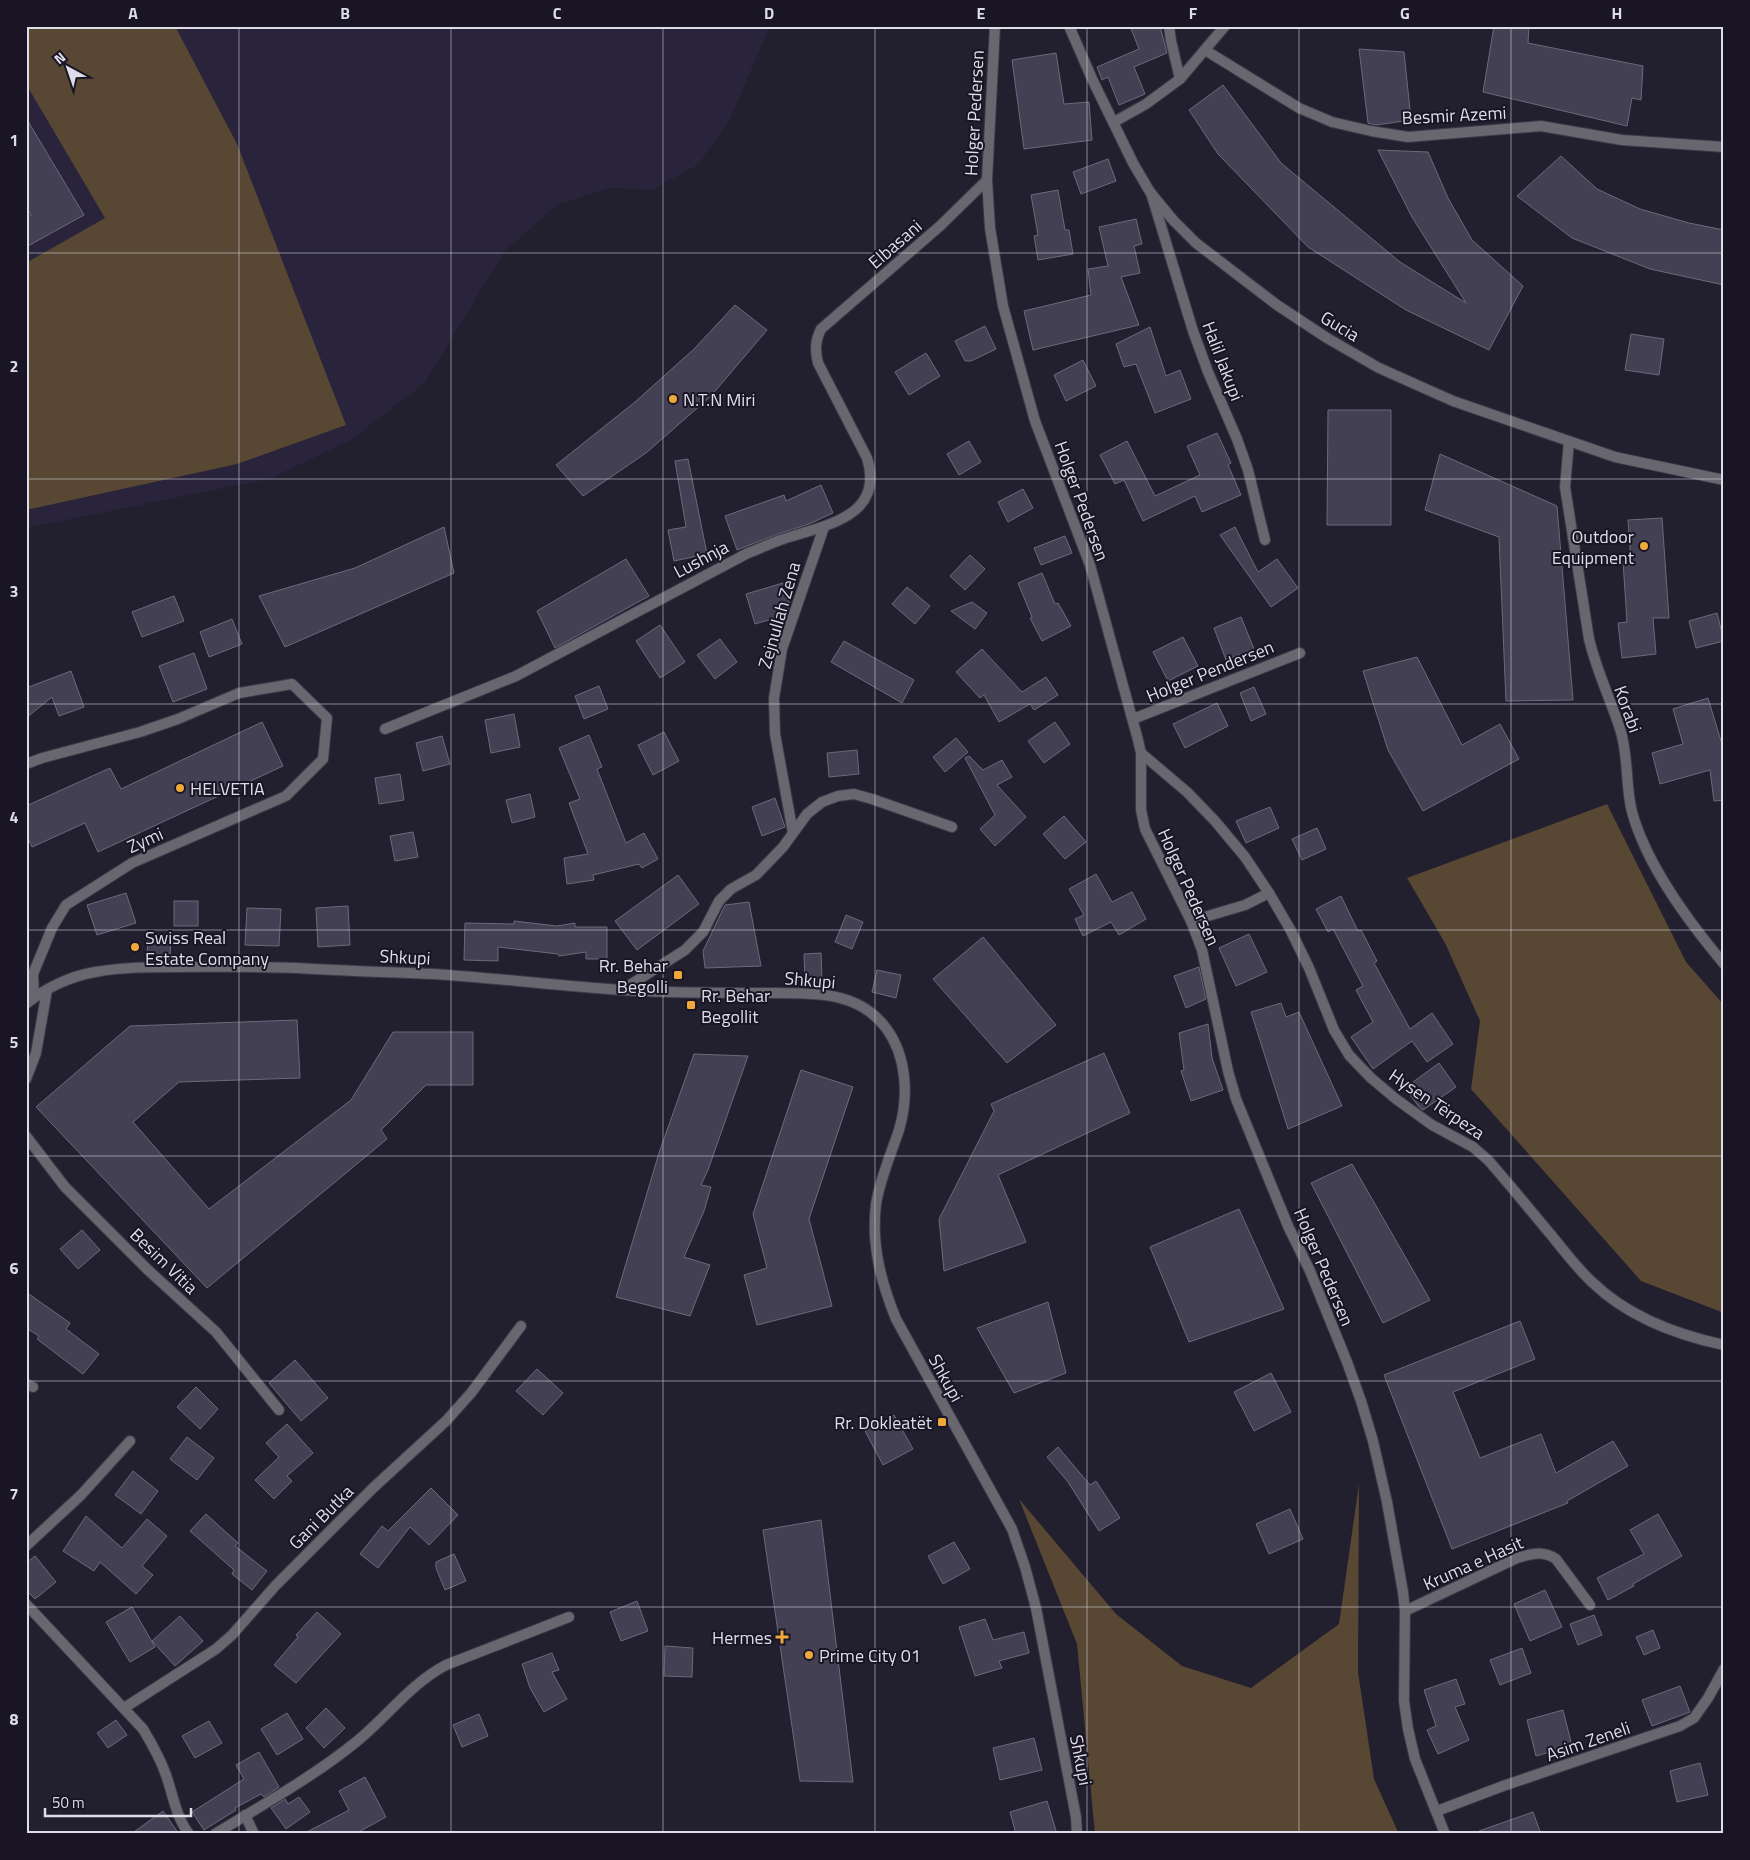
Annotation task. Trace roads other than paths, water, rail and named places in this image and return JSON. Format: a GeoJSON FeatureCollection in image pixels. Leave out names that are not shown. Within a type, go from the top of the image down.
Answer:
{"type":"FeatureCollection","features":[{"type":"Feature","properties":{"kind":"street","name":"Holger Pedersen"},"geometry":{"type":"LineString","coordinates":[[995,26],[987,180],[990,228],[1003,306],[1035,421],[1090,565],[1142,753],[1141,810],[1145,829],[1191,922],[1202,950],[1236,1100],[1291,1233],[1310,1271],[1361,1402],[1373,1441],[1387,1502],[1405,1611],[1404,1702],[1415,1759],[1445,1834]]}},
{"type":"Feature","properties":{"kind":"street","name":"Gucia"},"geometry":{"type":"LineString","coordinates":[[1069,26],[1114,122],[1150,192],[1173,220],[1196,243],[1277,305],[1327,338],[1379,368],[1453,401],[1615,457],[1724,480]]}},
{"type":"Feature","properties":{"kind":"street"},"geometry":{"type":"LineString","coordinates":[[1169,26],[1170,41],[1180,78]]}},
{"type":"Feature","properties":{"kind":"street"},"geometry":{"type":"LineString","coordinates":[[1114,122],[1146,104],[1180,78],[1225,26]]}},
{"type":"Feature","properties":{"kind":"street","name":"Besmir Azemi"},"geometry":{"type":"LineString","coordinates":[[1205,50],[1299,108],[1332,122],[1372,132],[1408,137],[1540,126],[1622,140],[1724,146]]}},
{"type":"Feature","properties":{"kind":"street","name":"Elbasani"},"geometry":{"type":"LineString","coordinates":[[821,329],[940,226],[987,180]]}},
{"type":"Feature","properties":{"kind":"street","name":"Halil Jakupi"},"geometry":{"type":"LineString","coordinates":[[1150,192],[1193,331],[1248,470],[1265,540]]}},
{"type":"Feature","properties":{"kind":"street","name":"Lushnja"},"geometry":{"type":"LineString","coordinates":[[385,729],[516,676],[748,553],[779,540],[824,527],[852,514],[867,493],[870,469],[867,458],[818,363],[815,351],[816,340],[821,329]]}},
{"type":"Feature","properties":{"kind":"street","name":"Korabi"},"geometry":{"type":"LineString","coordinates":[[1569,441],[1565,487],[1589,639],[1594,663],[1620,729],[1626,752],[1632,810],[1640,834],[1663,879],[1686,916],[1724,964]]}},
{"type":"Feature","properties":{"kind":"street","name":"Zejnullah Zena"},"geometry":{"type":"LineString","coordinates":[[793,833],[775,734],[774,698],[782,649],[824,527]]}},
{"type":"Feature","properties":{"kind":"street","name":"Holger Pendersen"},"geometry":{"type":"LineString","coordinates":[[1132,719],[1300,653]]}},
{"type":"Feature","properties":{"kind":"street","name":"Zymi"},"geometry":{"type":"LineString","coordinates":[[26,764],[140,732],[178,719],[238,693],[292,684],[327,718],[323,759],[286,796],[132,862],[66,905],[52,928],[33,974],[30,1000]]}},
{"type":"Feature","properties":{"kind":"street","name":"Hysen Tërpeza"},"geometry":{"type":"LineString","coordinates":[[1142,753],[1187,792],[1215,821],[1245,857],[1269,893],[1309,968],[1334,1030],[1349,1055],[1371,1078],[1432,1125],[1473,1147],[1488,1160],[1592,1283],[1640,1316],[1697,1339],[1724,1345]]}},
{"type":"Feature","properties":{"kind":"street"},"geometry":{"type":"LineString","coordinates":[[622,990],[685,950],[703,932],[719,902],[731,888],[756,875],[783,847],[807,814],[822,802],[838,796],[854,794],[952,827]]}},
{"type":"Feature","properties":{"kind":"street"},"geometry":{"type":"LineString","coordinates":[[1191,922],[1245,905],[1269,893]]}},
{"type":"Feature","properties":{"kind":"street","name":"Shkupi"},"geometry":{"type":"LineString","coordinates":[[30,1000],[70,979],[94,972],[160,967],[252,966],[434,974],[622,990],[827,995],[850,1001],[870,1011],[885,1027],[896,1046],[904,1071],[904,1098],[900,1126],[876,1202],[874,1232],[876,1256],[883,1286],[896,1319],[1015,1537],[1036,1608],[1074,1808],[1077,1834]]}},
{"type":"Feature","properties":{"kind":"street"},"geometry":{"type":"LineString","coordinates":[[26,1079],[36,1053],[47,990]]}},
{"type":"Feature","properties":{"kind":"street","name":"Besim Vitia"},"geometry":{"type":"LineString","coordinates":[[26,1136],[65,1187],[148,1270],[216,1332],[279,1410]]}},
{"type":"Feature","properties":{"kind":"street","name":"Gani Butka"},"geometry":{"type":"LineString","coordinates":[[124,1708],[216,1649],[232,1635],[276,1585],[373,1488],[446,1420],[471,1393],[520,1326]]}},
{"type":"Feature","properties":{"kind":"street"},"geometry":{"type":"LineString","coordinates":[[26,1546],[80,1495],[130,1441]]}},
{"type":"Feature","properties":{"kind":"street","name":"Kruma e Hasit"},"geometry":{"type":"LineString","coordinates":[[1405,1611],[1517,1558],[1535,1553],[1542,1553],[1556,1559],[1590,1605]]}},
{"type":"Feature","properties":{"kind":"street"},"geometry":{"type":"LineString","coordinates":[[26,1604],[143,1730],[156,1750],[166,1774],[178,1814],[189,1834]]}},
{"type":"Feature","properties":{"kind":"street"},"geometry":{"type":"LineString","coordinates":[[215,1834],[324,1766],[355,1743],[431,1673],[569,1617]]}},
{"type":"Feature","properties":{"kind":"street","name":"Asim Zeneli"},"geometry":{"type":"LineString","coordinates":[[1437,1811],[1680,1726],[1694,1718],[1724,1669]]}},
{"type":"Feature","properties":{"kind":"street"},"geometry":{"type":"LineString","coordinates":[[245,1815],[254,1834]]}},
{"type":"Feature","properties":{"kind":"place","name":"N.T.N Miri"},"geometry":{"type":"Point","coordinates":[673,399]}},
{"type":"Feature","properties":{"kind":"place","name":"Outdoor Equipment"},"geometry":{"type":"Point","coordinates":[1644,546]}},
{"type":"Feature","properties":{"kind":"place","name":"HELVETIA"},"geometry":{"type":"Point","coordinates":[180,788]}},
{"type":"Feature","properties":{"kind":"place","name":"Swiss Real Estate Company"},"geometry":{"type":"Point","coordinates":[135,947]}},
{"type":"Feature","properties":{"kind":"place","name":"Rr. Behar Begolli"},"geometry":{"type":"Point","coordinates":[678,975]}},
{"type":"Feature","properties":{"kind":"place","name":"Rr. Behar Begollit"},"geometry":{"type":"Point","coordinates":[691,1005]}},
{"type":"Feature","properties":{"kind":"place","name":"Rr. Dokleatët"},"geometry":{"type":"Point","coordinates":[942,1422]}},
{"type":"Feature","properties":{"kind":"place","name":"Hermes"},"geometry":{"type":"Point","coordinates":[782,1637]}},
{"type":"Feature","properties":{"kind":"place","name":"Prime City 01"},"geometry":{"type":"Point","coordinates":[809,1655]}}]}
